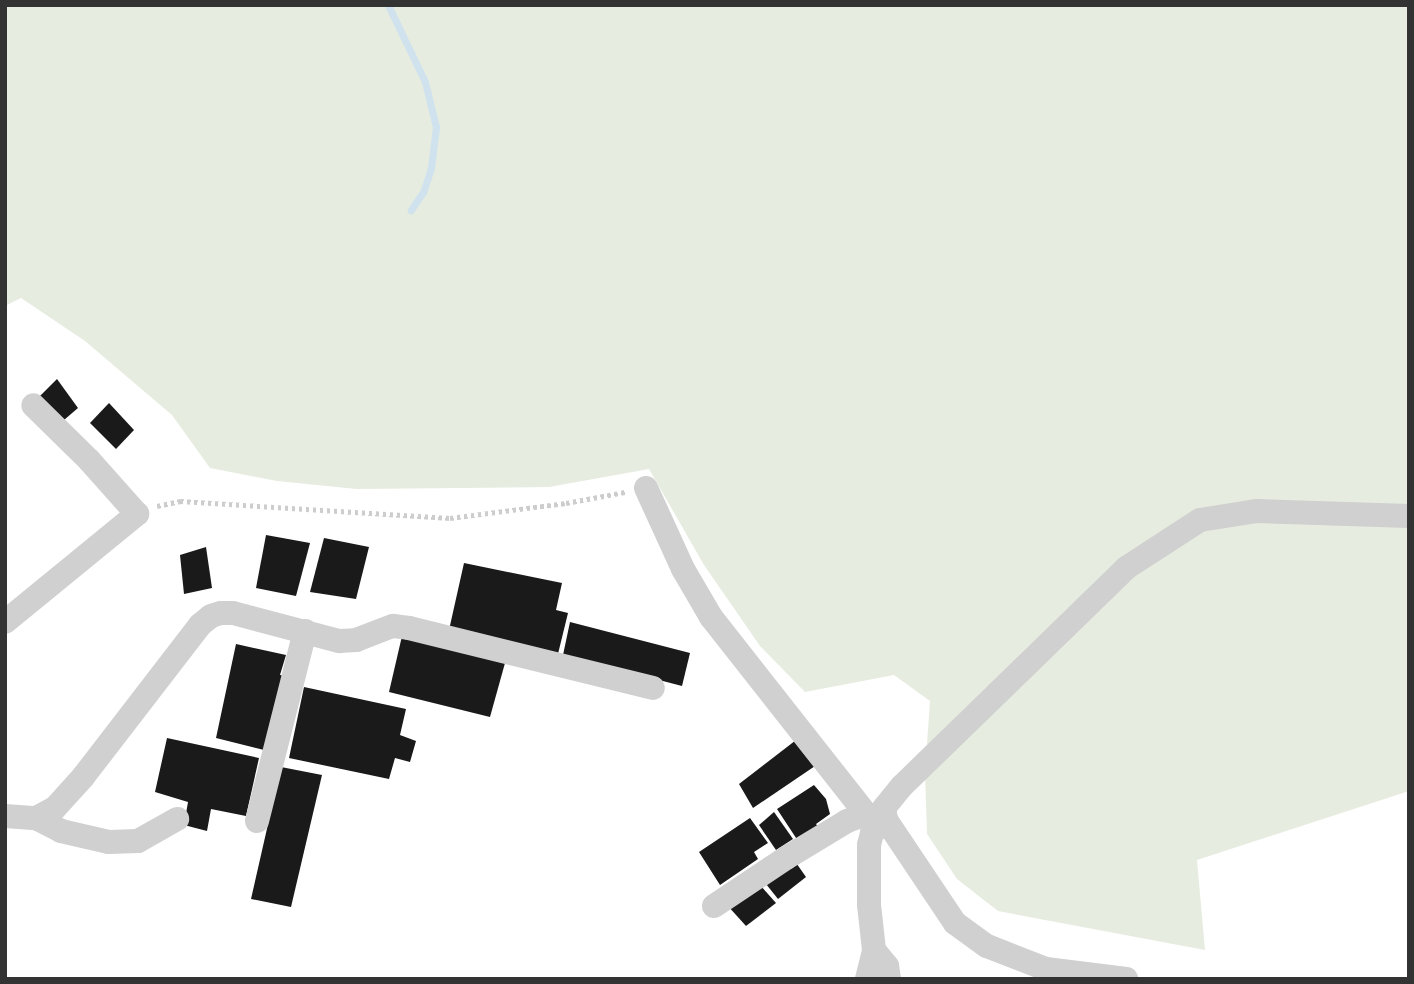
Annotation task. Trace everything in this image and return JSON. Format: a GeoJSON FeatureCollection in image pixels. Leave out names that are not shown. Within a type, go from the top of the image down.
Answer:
{"type":"FeatureCollection","features":[{"type":"Feature","properties":{"kind":"street"},"geometry":{"type":"LineString","coordinates":[[5,622],[137,514],[89,460],[33,405]]}},
{"type":"Feature","properties":{"kind":"street"},"geometry":{"type":"LineString","coordinates":[[646,488],[683,569],[711,618],[876,817],[955,923],[987,946],[1046,969],[1126,979]]}},
{"type":"Feature","properties":{"kind":"street"},"geometry":{"type":"LineString","coordinates":[[867,979],[874,950],[869,905],[869,845],[876,817],[902,786],[1126,568],[1200,520],[1257,512],[1409,516]]}},
{"type":"Feature","properties":{"kind":"street"},"geometry":{"type":"LineString","coordinates":[[36,818],[55,808],[67,796],[190,637],[211,616],[233,613],[339,641],[356,640],[393,626],[409,628],[653,688]]}},
{"type":"Feature","properties":{"kind":"street"},"geometry":{"type":"LineString","coordinates":[[257,821],[305,631]]}},
{"type":"Feature","properties":{"kind":"street"},"geometry":{"type":"LineString","coordinates":[[5,816],[36,818],[61,831],[109,842],[138,841],[177,819]]}},
{"type":"Feature","properties":{"kind":"street"},"geometry":{"type":"LineString","coordinates":[[714,906],[847,821],[876,817]]}},
{"type":"Feature","properties":{"kind":"street"},"geometry":{"type":"LineString","coordinates":[[874,950],[887,967],[889,979]]}},
{"type":"Feature","properties":{"kind":"path"},"geometry":{"type":"LineString","coordinates":[[137,514],[180,502],[450,518],[566,503],[646,488]]}},
{"type":"Feature","properties":{"kind":"shaded area"},"geometry":{"type":"Polygon","coordinates":[[[5,5],[1409,5],[1409,791],[1197,860],[1205,950],[998,911],[957,879],[927,834],[925,773],[930,701],[894,675],[805,692],[760,646],[704,565],[649,469],[549,487],[357,489],[277,481],[210,468],[172,415],[85,341],[21,298],[5,306],[5,5]]]}},
{"type":"Feature","properties":{"kind":"building"},"geometry":{"type":"Polygon","coordinates":[[[57,379],[78,408],[57,426],[37,399],[57,379]]]}},
{"type":"Feature","properties":{"kind":"building"},"geometry":{"type":"Polygon","coordinates":[[[109,403],[134,430],[116,449],[90,423],[109,403]]]}},
{"type":"Feature","properties":{"kind":"building"},"geometry":{"type":"Polygon","coordinates":[[[266,535],[310,543],[296,596],[256,588],[266,535]]]}},
{"type":"Feature","properties":{"kind":"building"},"geometry":{"type":"Polygon","coordinates":[[[324,538],[369,547],[356,599],[310,592],[324,538]]]}},
{"type":"Feature","properties":{"kind":"building"},"geometry":{"type":"Polygon","coordinates":[[[206,547],[212,588],[184,594],[180,555],[206,547]]]}},
{"type":"Feature","properties":{"kind":"building"},"geometry":{"type":"Polygon","coordinates":[[[464,563],[562,583],[556,610],[568,613],[557,658],[449,630],[464,563]]]}},
{"type":"Feature","properties":{"kind":"building"},"geometry":{"type":"Polygon","coordinates":[[[570,622],[690,653],[682,686],[563,655],[570,622]]]}},
{"type":"Feature","properties":{"kind":"building"},"geometry":{"type":"Polygon","coordinates":[[[402,636],[505,663],[490,717],[389,692],[402,636]]]}},
{"type":"Feature","properties":{"kind":"building"},"geometry":{"type":"Polygon","coordinates":[[[236,644],[286,655],[280,675],[287,676],[264,750],[216,738],[236,644]]]}},
{"type":"Feature","properties":{"kind":"building"},"geometry":{"type":"Polygon","coordinates":[[[304,687],[406,709],[400,735],[416,741],[410,762],[395,758],[389,779],[289,758],[304,687]]]}},
{"type":"Feature","properties":{"kind":"building"},"geometry":{"type":"Polygon","coordinates":[[[800,737],[818,764],[753,808],[739,784],[800,737]]]}},
{"type":"Feature","properties":{"kind":"building"},"geometry":{"type":"Polygon","coordinates":[[[167,738],[259,758],[246,816],[211,809],[207,831],[184,825],[188,802],[155,792],[167,738]]]}},
{"type":"Feature","properties":{"kind":"building"},"geometry":{"type":"Polygon","coordinates":[[[281,767],[322,775],[291,907],[251,899],[281,767]]]}},
{"type":"Feature","properties":{"kind":"building"},"geometry":{"type":"Polygon","coordinates":[[[814,785],[826,799],[830,814],[816,824],[821,831],[800,844],[777,809],[814,785]]]}},
{"type":"Feature","properties":{"kind":"building"},"geometry":{"type":"Polygon","coordinates":[[[774,812],[793,839],[776,850],[759,825],[774,812]]]}},
{"type":"Feature","properties":{"kind":"building"},"geometry":{"type":"Polygon","coordinates":[[[750,818],[768,843],[754,852],[758,859],[720,885],[699,852],[750,818]]]}},
{"type":"Feature","properties":{"kind":"building"},"geometry":{"type":"Polygon","coordinates":[[[792,857],[806,877],[778,899],[762,879],[792,857]]]}},
{"type":"Feature","properties":{"kind":"building"},"geometry":{"type":"Polygon","coordinates":[[[759,884],[776,903],[746,926],[727,905],[759,884]]]}},
{"type":"Feature","properties":{"kind":"waterway"},"geometry":{"type":"LineString","coordinates":[[388,5],[425,82],[436,127],[431,168],[423,192],[411,210]]}}]}
